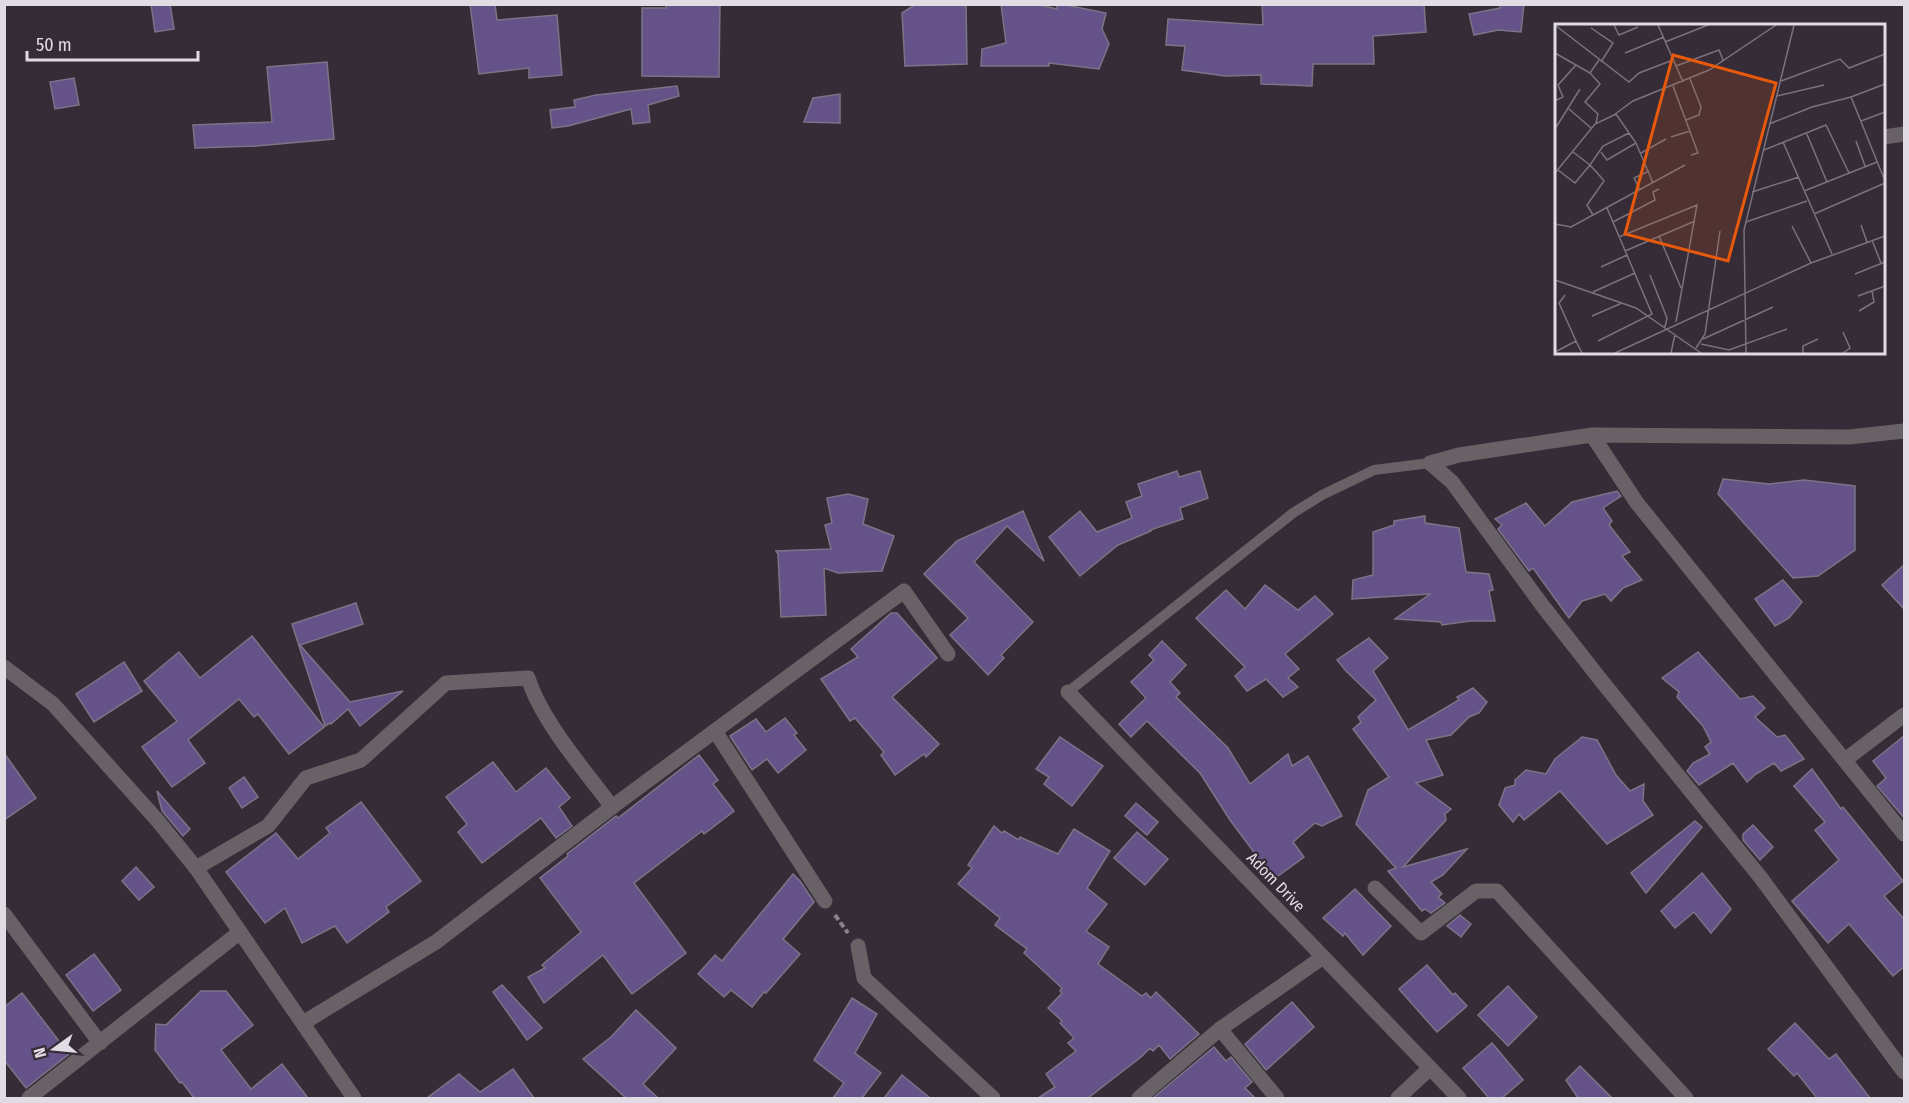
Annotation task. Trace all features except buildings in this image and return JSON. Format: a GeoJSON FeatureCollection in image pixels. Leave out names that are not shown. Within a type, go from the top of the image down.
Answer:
{"type":"FeatureCollection","features":[{"type":"Feature","properties":{"kind":"street"},"geometry":{"type":"LineString","coordinates":[[1885,137],[1905,134]]}},
{"type":"Feature","properties":{"kind":"street"},"geometry":{"type":"LineString","coordinates":[[1430,463],[1459,455],[1592,435],[1849,437],[1905,431]]}},
{"type":"Feature","properties":{"kind":"street"},"geometry":{"type":"LineString","coordinates":[[1592,435],[1637,503],[1905,834]]}},
{"type":"Feature","properties":{"kind":"street"},"geometry":{"type":"LineString","coordinates":[[1430,463],[1452,482],[1599,680],[1761,878],[1905,1072]]}},
{"type":"Feature","properties":{"kind":"street"},"geometry":{"type":"LineString","coordinates":[[303,1023],[436,942],[612,807],[904,591],[948,654]]}},
{"type":"Feature","properties":{"kind":"street"},"geometry":{"type":"LineString","coordinates":[[4,668],[53,704],[158,821],[196,868],[354,1098]]}},
{"type":"Feature","properties":{"kind":"street"},"geometry":{"type":"LineString","coordinates":[[196,868],[268,826],[306,778],[361,760],[446,683],[528,678],[539,705],[612,807]]}},
{"type":"Feature","properties":{"kind":"street","name":"Adom Drive"},"geometry":{"type":"LineString","coordinates":[[1068,692],[1459,1098]]}},
{"type":"Feature","properties":{"kind":"street"},"geometry":{"type":"LineString","coordinates":[[1845,760],[1905,715]]}},
{"type":"Feature","properties":{"kind":"street"},"geometry":{"type":"LineString","coordinates":[[716,731],[825,901]]}},
{"type":"Feature","properties":{"kind":"street"},"geometry":{"type":"LineString","coordinates":[[1375,888],[1420,933],[1476,891],[1497,891],[1686,1098]]}},
{"type":"Feature","properties":{"kind":"street"},"geometry":{"type":"LineString","coordinates":[[4,914],[100,1043]]}},
{"type":"Feature","properties":{"kind":"street"},"geometry":{"type":"LineString","coordinates":[[29,1098],[47,1093],[100,1043],[240,932]]}},
{"type":"Feature","properties":{"kind":"street"},"geometry":{"type":"LineString","coordinates":[[858,946],[864,978],[993,1098]]}},
{"type":"Feature","properties":{"kind":"street"},"geometry":{"type":"LineString","coordinates":[[1139,1098],[1220,1029],[1323,957]]}},
{"type":"Feature","properties":{"kind":"street"},"geometry":{"type":"LineString","coordinates":[[1220,1029],[1277,1098]]}},
{"type":"Feature","properties":{"kind":"street"},"geometry":{"type":"LineString","coordinates":[[1398,1098],[1430,1068]]}},
{"type":"Feature","properties":{"kind":"lane"},"geometry":{"type":"LineString","coordinates":[[1068,692],[1293,513],[1322,495],[1374,470],[1430,463]]}},
{"type":"Feature","properties":{"kind":"path"},"geometry":{"type":"LineString","coordinates":[[825,901],[858,946]]}}]}
